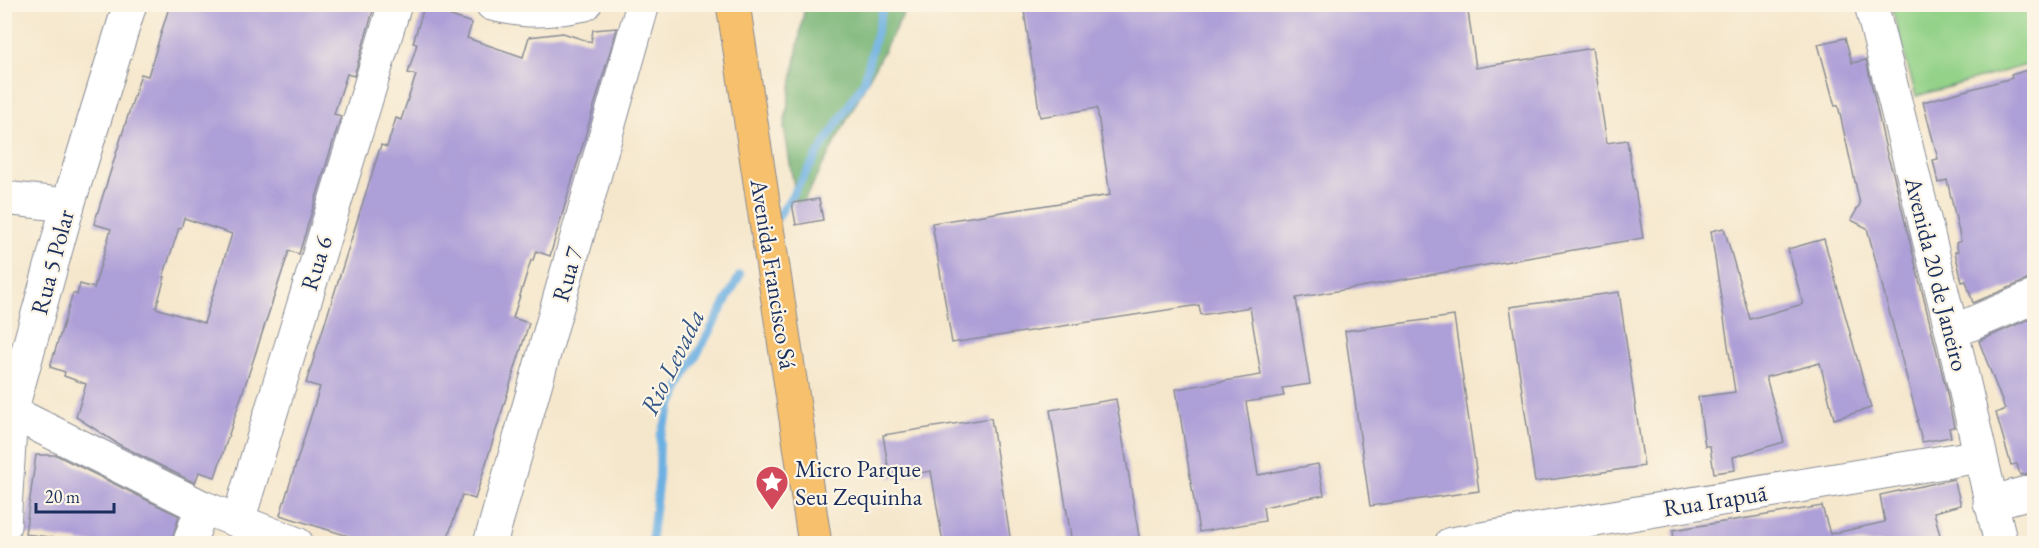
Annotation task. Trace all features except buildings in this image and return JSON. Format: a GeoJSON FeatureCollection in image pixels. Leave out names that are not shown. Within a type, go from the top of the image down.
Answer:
{"type":"FeatureCollection","features":[{"type":"Feature","properties":{"kind":"main road","name":"Avenida Francisco Sá"},"geometry":{"type":"LineString","coordinates":[[733,4],[815,543]]}},
{"type":"Feature","properties":{"kind":"street","name":"Rua 5 Polar"},"geometry":{"type":"LineString","coordinates":[[4,526],[8,411],[130,4]]}},
{"type":"Feature","properties":{"kind":"street","name":"Rua 6"},"geometry":{"type":"LineString","coordinates":[[238,521],[394,4]]}},
{"type":"Feature","properties":{"kind":"street"},"geometry":{"type":"LineString","coordinates":[[492,4],[525,11],[548,11],[585,4]]}},
{"type":"Feature","properties":{"kind":"street","name":"Rua 7"},"geometry":{"type":"LineString","coordinates":[[490,543],[643,4]]}},
{"type":"Feature","properties":{"kind":"street","name":"Avenida 20 de Janeiro"},"geometry":{"type":"LineString","coordinates":[[1871,4],[1952,332],[2001,543]]}},
{"type":"Feature","properties":{"kind":"street"},"geometry":{"type":"LineString","coordinates":[[4,198],[68,205]]}},
{"type":"Feature","properties":{"kind":"street"},"geometry":{"type":"LineString","coordinates":[[1952,332],[2034,297]]}},
{"type":"Feature","properties":{"kind":"street"},"geometry":{"type":"LineString","coordinates":[[8,411],[202,507],[297,543]]}},
{"type":"Feature","properties":{"kind":"street","name":"Rua Irapuã"},"geometry":{"type":"LineString","coordinates":[[1451,543],[1980,456]]}},
{"type":"Feature","properties":{"kind":"street"},"geometry":{"type":"LineString","coordinates":[[1990,503],[2034,491]]}},
{"type":"Feature","properties":{"kind":"street"},"geometry":{"type":"LineString","coordinates":[[189,543],[202,507]]}},
{"type":"Feature","properties":{"kind":"green space"},"geometry":{"type":"Polygon","coordinates":[[[805,5],[908,5],[798,212],[784,127],[805,5]]]}},
{"type":"Feature","properties":{"kind":"green space"},"geometry":{"type":"Polygon","coordinates":[[[1891,5],[2034,5],[2034,63],[1916,96],[1891,5]]]}},
{"type":"Feature","properties":{"kind":"waterway"},"geometry":{"type":"LineString","coordinates":[[777,219],[864,81],[884,4]]}},
{"type":"Feature","properties":{"kind":"waterway","name":"Rio Levada"},"geometry":{"type":"LineString","coordinates":[[651,544],[659,477],[660,436],[679,388],[740,275]]}},
{"type":"Feature","properties":{"kind":"place","name":"Micro Parque Seu Zequinha"},"geometry":{"type":"Point","coordinates":[772,511]}}]}
